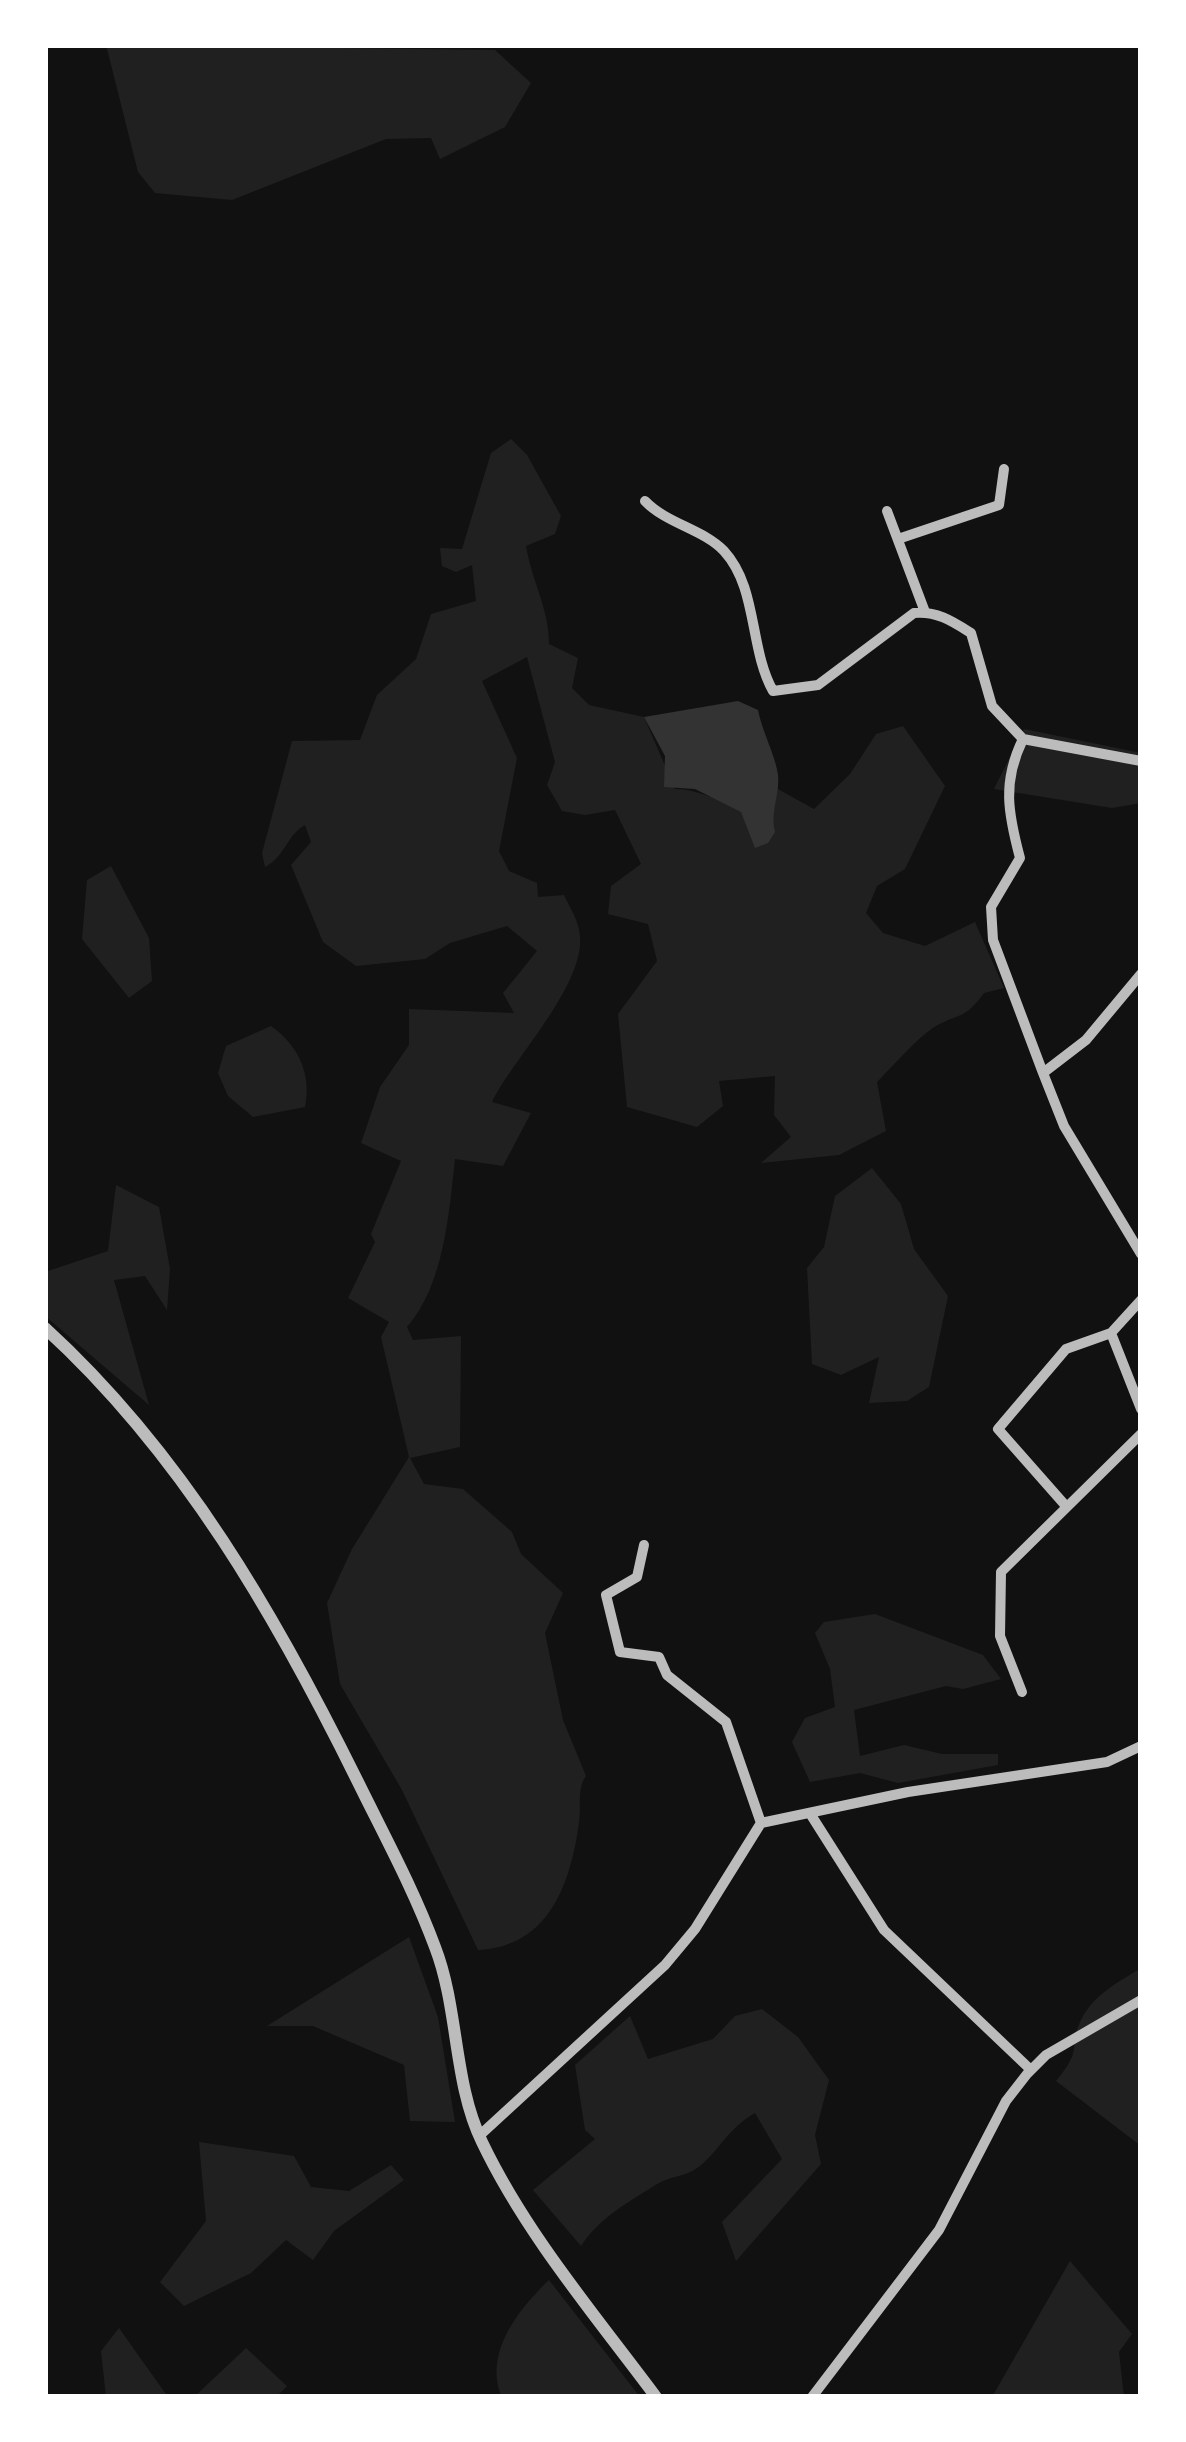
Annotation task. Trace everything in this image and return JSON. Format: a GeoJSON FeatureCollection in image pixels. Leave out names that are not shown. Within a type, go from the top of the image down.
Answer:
{"type":"FeatureCollection","features":[{"type":"Feature","properties":{"kind":"street"},"geometry":{"type":"LineString","coordinates":[[898,539],[999,505],[1004,469]]}},
{"type":"Feature","properties":{"kind":"street"},"geometry":{"type":"LineString","coordinates":[[645,502],[659,516],[722,548],[742,577],[762,671],[773,691],[818,685],[914,613],[925,612],[946,616],[971,633],[992,706],[1023,739],[1141,761]]}},
{"type":"Feature","properties":{"kind":"street"},"geometry":{"type":"LineString","coordinates":[[887,511],[925,612]]}},
{"type":"Feature","properties":{"kind":"street"},"geometry":{"type":"LineString","coordinates":[[1023,739],[1008,769],[1007,790],[1020,858],[991,907],[993,940],[1064,1126],[1141,1254]]}},
{"type":"Feature","properties":{"kind":"street"},"geometry":{"type":"LineString","coordinates":[[1043,1072],[1086,1040],[1141,974]]}},
{"type":"Feature","properties":{"kind":"street"},"geometry":{"type":"LineString","coordinates":[[1065,1505],[998,1429],[1066,1349],[1111,1333],[1141,1300]]}},
{"type":"Feature","properties":{"kind":"street"},"geometry":{"type":"LineString","coordinates":[[45,1328],[89,1369],[206,1511],[309,1682],[410,1883],[438,1954],[479,2136],[544,2246],[656,2397]]}},
{"type":"Feature","properties":{"kind":"street"},"geometry":{"type":"LineString","coordinates":[[1111,1333],[1141,1409]]}},
{"type":"Feature","properties":{"kind":"street"},"geometry":{"type":"LineString","coordinates":[[1022,1692],[1000,1636],[1001,1572],[1141,1434]]}},
{"type":"Feature","properties":{"kind":"street"},"geometry":{"type":"LineString","coordinates":[[644,1545],[638,1577],[606,1595],[620,1652],[659,1657],[668,1675],[726,1722],[761,1823]]}},
{"type":"Feature","properties":{"kind":"street"},"geometry":{"type":"LineString","coordinates":[[479,2136],[665,1964],[695,1930],[761,1823],[908,1792],[1107,1762],[1141,1746]]}},
{"type":"Feature","properties":{"kind":"street"},"geometry":{"type":"LineString","coordinates":[[811,1815],[884,1930],[1031,2070]]}},
{"type":"Feature","properties":{"kind":"street"},"geometry":{"type":"LineString","coordinates":[[812,2397],[842,2351],[939,2230],[1006,2101],[1031,2070],[1141,2000]]}},
{"type":"Feature","properties":{"kind":"shaded area"},"geometry":{"type":"Polygon","coordinates":[[[106,45],[495,50],[531,83],[505,127],[440,159],[431,138],[386,139],[232,200],[155,193],[138,172],[106,45]]]}},
{"type":"Feature","properties":{"kind":"shaded area"},"geometry":{"type":"Polygon","coordinates":[[[511,439],[527,455],[561,516],[555,534],[526,546],[549,644],[578,658],[572,688],[589,705],[644,717],[675,789],[771,814],[776,788],[814,809],[850,774],[876,734],[903,726],[945,786],[905,869],[877,886],[866,913],[883,933],[925,946],[975,922],[1004,988],[984,993],[967,1012],[930,1030],[906,1052],[877,1082],[886,1131],[839,1155],[761,1163],[791,1137],[774,1115],[775,1076],[719,1081],[723,1106],[697,1127],[627,1107],[618,1014],[657,961],[648,924],[608,914],[611,886],[641,864],[615,810],[585,815],[562,811],[547,785],[555,762],[527,657],[482,681],[517,758],[499,851],[509,871],[537,883],[538,897],[564,895],[578,926],[580,950],[562,995],[492,1102],[531,1113],[503,1166],[455,1159],[437,1270],[407,1327],[413,1340],[461,1336],[460,1447],[410,1458],[424,1484],[463,1489],[512,1532],[521,1554],[563,1593],[545,1633],[563,1720],[586,1776],[570,1867],[552,1908],[523,1937],[478,1950],[402,1790],[340,1684],[327,1603],[352,1549],[409,1457],[381,1337],[389,1322],[348,1298],[375,1242],[371,1234],[401,1161],[361,1143],[380,1087],[409,1045],[409,1009],[514,1013],[503,993],[537,951],[507,926],[450,943],[425,959],[356,966],[323,942],[291,865],[311,842],[305,825],[265,867],[262,853],[292,741],[360,740],[377,695],[416,659],[431,614],[476,601],[472,565],[456,572],[442,566],[440,548],[462,549],[491,453],[511,439]]]}},
{"type":"Feature","properties":{"kind":"shaded area"},"geometry":{"type":"Polygon","coordinates":[[[738,701],[758,710],[778,775],[775,832],[768,843],[755,848],[741,812],[695,789],[664,787],[665,756],[644,717],[738,701]]]}},
{"type":"Feature","properties":{"kind":"shaded area"},"geometry":{"type":"Polygon","coordinates":[[[1024,729],[1141,753],[1141,803],[1112,808],[994,789],[1024,729]]]}},
{"type":"Feature","properties":{"kind":"shaded area"},"geometry":{"type":"Polygon","coordinates":[[[111,866],[149,938],[152,981],[129,998],[82,939],[87,880],[111,866]]]}},
{"type":"Feature","properties":{"kind":"shaded area"},"geometry":{"type":"Polygon","coordinates":[[[271,1026],[301,1061],[305,1107],[253,1117],[228,1096],[218,1073],[226,1046],[271,1026]]]}},
{"type":"Feature","properties":{"kind":"shaded area"},"geometry":{"type":"Polygon","coordinates":[[[872,1168],[901,1204],[914,1249],[948,1296],[929,1387],[907,1401],[869,1403],[879,1357],[841,1375],[812,1364],[807,1268],[824,1247],[835,1196],[872,1168]]]}},
{"type":"Feature","properties":{"kind":"shaded area"},"geometry":{"type":"Polygon","coordinates":[[[116,1185],[159,1207],[170,1269],[167,1310],[145,1276],[114,1280],[149,1405],[45,1316],[45,1272],[108,1251],[116,1185]]]}},
{"type":"Feature","properties":{"kind":"shaded area"},"geometry":{"type":"Polygon","coordinates":[[[875,1614],[983,1655],[1001,1679],[963,1689],[946,1686],[854,1710],[860,1756],[904,1745],[942,1754],[998,1754],[998,1765],[898,1783],[860,1773],[810,1782],[792,1742],[805,1718],[835,1707],[830,1669],[815,1633],[824,1622],[875,1614]]]}},
{"type":"Feature","properties":{"kind":"shaded area"},"geometry":{"type":"Polygon","coordinates":[[[409,1937],[438,2017],[455,2122],[410,2121],[404,2065],[313,2026],[267,2026],[409,1937]]]}},
{"type":"Feature","properties":{"kind":"shaded area"},"geometry":{"type":"Polygon","coordinates":[[[1141,1968],[1141,2146],[1056,2081],[1070,2061],[1077,2029],[1092,2003],[1141,1968]]]}},
{"type":"Feature","properties":{"kind":"shaded area"},"geometry":{"type":"Polygon","coordinates":[[[762,2009],[798,2037],[829,2080],[815,2135],[821,2164],[736,2261],[722,2222],[782,2159],[755,2113],[702,2165],[626,2203],[581,2246],[533,2190],[595,2139],[585,2130],[575,2065],[630,2016],[648,2059],[713,2039],[735,2016],[762,2009]]]}},
{"type":"Feature","properties":{"kind":"shaded area"},"geometry":{"type":"Polygon","coordinates":[[[199,2142],[294,2156],[311,2187],[349,2191],[391,2165],[404,2180],[334,2231],[313,2260],[286,2240],[251,2273],[184,2306],[160,2282],[206,2221],[199,2142]]]}},
{"type":"Feature","properties":{"kind":"shaded area"},"geometry":{"type":"Polygon","coordinates":[[[1070,2261],[1132,2334],[1119,2352],[1124,2397],[992,2397],[1070,2261]]]}},
{"type":"Feature","properties":{"kind":"shaded area"},"geometry":{"type":"Polygon","coordinates":[[[549,2280],[640,2397],[502,2397],[497,2364],[507,2333],[549,2280]]]}},
{"type":"Feature","properties":{"kind":"shaded area"},"geometry":{"type":"Polygon","coordinates":[[[119,2328],[168,2397],[106,2397],[101,2351],[119,2328]]]}},
{"type":"Feature","properties":{"kind":"shaded area"},"geometry":{"type":"Polygon","coordinates":[[[246,2348],[287,2386],[276,2397],[194,2397],[246,2348]]]}}]}
